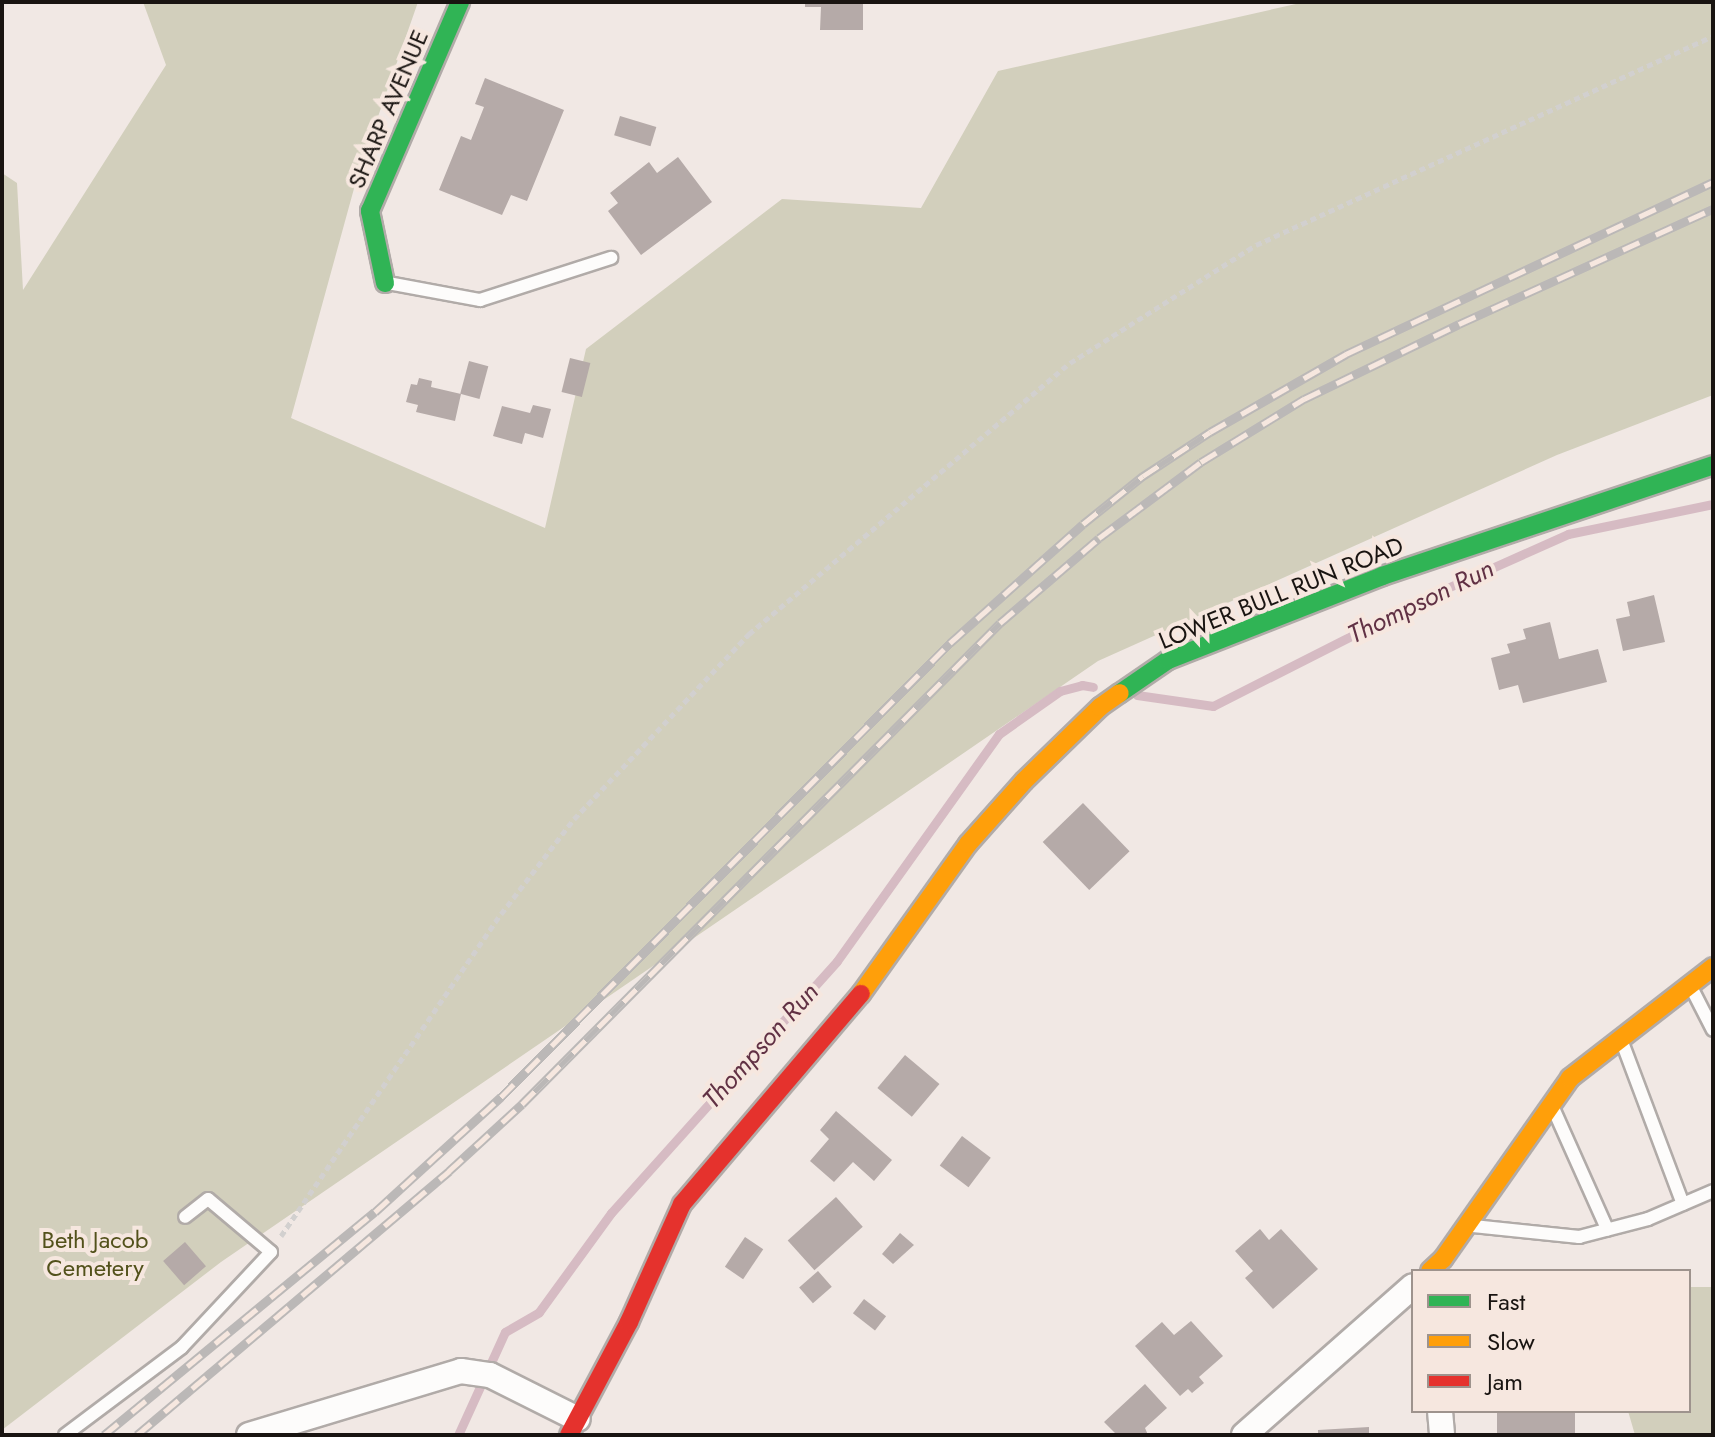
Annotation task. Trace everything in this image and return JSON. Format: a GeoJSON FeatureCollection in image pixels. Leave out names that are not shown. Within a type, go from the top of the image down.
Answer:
{"type":"FeatureCollection","features":[{"type":"Feature","properties":{"kind":"street","name":"SHARP AVENUE"},"geometry":{"type":"LineString","coordinates":[[385,283],[370,211],[460,2]]}},
{"type":"Feature","properties":{"kind":"street","name":"LOWER BULL RUN ROAD"},"geometry":{"type":"LineString","coordinates":[[574,1427],[629,1322],[682,1204],[858,998],[968,844],[1024,781],[1100,707],[1168,660],[1382,576],[1713,465]]}},
{"type":"Feature","properties":{"kind":"street"},"geometry":{"type":"LineString","coordinates":[[1439,1267],[1570,1078],[1713,967]]}},
{"type":"Feature","properties":{"kind":"street"},"geometry":{"type":"LineString","coordinates":[[1244,1435],[1411,1288]]}},
{"type":"Feature","properties":{"kind":"street"},"geometry":{"type":"LineString","coordinates":[[249,1435],[444,1374],[476,1371],[547,1404],[574,1427]]}},
{"type":"Feature","properties":{"kind":"street"},"geometry":{"type":"LineString","coordinates":[[1440,1413],[1442,1435]]}},
{"type":"Feature","properties":{"kind":"lane"},"geometry":{"type":"LineString","coordinates":[[385,283],[480,300],[611,258]]}},
{"type":"Feature","properties":{"kind":"lane"},"geometry":{"type":"LineString","coordinates":[[1690,985],[1713,1030]]}},
{"type":"Feature","properties":{"kind":"lane"},"geometry":{"type":"LineString","coordinates":[[1621,1039],[1683,1204]]}},
{"type":"Feature","properties":{"kind":"lane"},"geometry":{"type":"LineString","coordinates":[[1551,1106],[1607,1229]]}},
{"type":"Feature","properties":{"kind":"lane"},"geometry":{"type":"LineString","coordinates":[[1468,1226],[1579,1237],[1648,1219],[1713,1191]]}},
{"type":"Feature","properties":{"kind":"lane"},"geometry":{"type":"LineString","coordinates":[[65,1435],[182,1347],[271,1252],[208,1199],[185,1217]]}},
{"type":"Feature","properties":{"kind":"path"},"geometry":{"type":"LineString","coordinates":[[271,1252],[501,914],[574,819],[749,634],[1046,383],[1070,363],[1256,245],[1713,36]]}},
{"type":"Feature","properties":{"kind":"green space","name":"Beth Jacob Cemetery"},"geometry":{"type":"Polygon","coordinates":[[[143,2],[418,2],[358,174],[291,418],[545,528],[586,349],[782,199],[921,208],[998,71],[1305,2],[1713,2],[1713,395],[1557,455],[1098,661],[221,1262],[2,1430],[2,173],[17,183],[23,290],[166,65],[143,2]]]}},
{"type":"Feature","properties":{"kind":"green space"},"geometry":{"type":"Polygon","coordinates":[[[1691,1287],[1713,1287],[1713,1435],[1635,1435],[1629,1413],[1691,1413],[1691,1287]]]}},
{"type":"Feature","properties":{"kind":"building"},"geometry":{"type":"Polygon","coordinates":[[[805,2],[863,2],[863,30],[820,30],[821,7],[805,7],[805,2]]]}},
{"type":"Feature","properties":{"kind":"building"},"geometry":{"type":"Polygon","coordinates":[[[485,78],[564,110],[527,201],[511,195],[502,215],[439,190],[461,136],[471,140],[484,107],[475,104],[485,78]]]}},
{"type":"Feature","properties":{"kind":"building"},"geometry":{"type":"Polygon","coordinates":[[[620,116],[656,127],[650,146],[614,135],[620,116]]]}},
{"type":"Feature","properties":{"kind":"building"},"geometry":{"type":"Polygon","coordinates":[[[678,157],[712,202],[641,255],[608,211],[618,203],[610,193],[649,162],[657,173],[678,157]]]}},
{"type":"Feature","properties":{"kind":"building"},"geometry":{"type":"Polygon","coordinates":[[[570,358],[590,363],[582,397],[562,392],[570,358]]]}},
{"type":"Feature","properties":{"kind":"building"},"geometry":{"type":"Polygon","coordinates":[[[469,361],[488,366],[480,399],[460,394],[469,361]]]}},
{"type":"Feature","properties":{"kind":"building"},"geometry":{"type":"Polygon","coordinates":[[[419,378],[432,381],[431,387],[461,394],[455,421],[416,412],[418,405],[406,402],[411,384],[417,385],[419,378]]]}},
{"type":"Feature","properties":{"kind":"building"},"geometry":{"type":"Polygon","coordinates":[[[533,405],[551,409],[543,438],[525,433],[522,444],[493,436],[502,406],[530,413],[533,405]]]}},
{"type":"Feature","properties":{"kind":"building"},"geometry":{"type":"Polygon","coordinates":[[[1654,595],[1665,642],[1623,651],[1616,619],[1630,616],[1627,602],[1654,595]]]}},
{"type":"Feature","properties":{"kind":"building"},"geometry":{"type":"Polygon","coordinates":[[[1550,622],[1559,659],[1598,649],[1607,682],[1523,703],[1518,685],[1499,690],[1491,658],[1510,653],[1507,644],[1526,639],[1523,629],[1550,622]]]}},
{"type":"Feature","properties":{"kind":"building"},"geometry":{"type":"Polygon","coordinates":[[[1083,803],[1130,851],[1089,890],[1043,842],[1083,803]]]}},
{"type":"Feature","properties":{"kind":"building"},"geometry":{"type":"Polygon","coordinates":[[[905,1055],[939,1084],[912,1117],[877,1088],[905,1055]]]}},
{"type":"Feature","properties":{"kind":"building"},"geometry":{"type":"Polygon","coordinates":[[[836,1111],[892,1160],[874,1181],[853,1162],[834,1182],[810,1161],[829,1139],[820,1130],[836,1111]]]}},
{"type":"Feature","properties":{"kind":"building"},"geometry":{"type":"Polygon","coordinates":[[[962,1136],[991,1158],[968,1187],[940,1166],[962,1136]]]}},
{"type":"Feature","properties":{"kind":"building"},"geometry":{"type":"Polygon","coordinates":[[[836,1197],[863,1227],[814,1270],[788,1240],[836,1197]]]}},
{"type":"Feature","properties":{"kind":"building"},"geometry":{"type":"Polygon","coordinates":[[[1260,1229],[1269,1240],[1281,1229],[1318,1269],[1273,1309],[1245,1278],[1253,1271],[1235,1251],[1260,1229]]]}},
{"type":"Feature","properties":{"kind":"building"},"geometry":{"type":"Polygon","coordinates":[[[900,1233],[914,1245],[893,1264],[882,1254],[900,1233]]]}},
{"type":"Feature","properties":{"kind":"building"},"geometry":{"type":"Polygon","coordinates":[[[745,1237],[763,1249],[743,1279],[725,1267],[745,1237]]]}},
{"type":"Feature","properties":{"kind":"building"},"geometry":{"type":"Polygon","coordinates":[[[185,1242],[206,1266],[184,1285],[163,1261],[185,1242]]]}},
{"type":"Feature","properties":{"kind":"building"},"geometry":{"type":"Polygon","coordinates":[[[818,1271],[832,1287],[813,1303],[799,1287],[818,1271]]]}},
{"type":"Feature","properties":{"kind":"building"},"geometry":{"type":"Polygon","coordinates":[[[864,1299],[886,1316],[875,1330],[853,1313],[864,1299]]]}},
{"type":"Feature","properties":{"kind":"building"},"geometry":{"type":"Polygon","coordinates":[[[1191,1321],[1223,1356],[1199,1377],[1204,1383],[1192,1393],[1188,1389],[1180,1396],[1135,1346],[1162,1322],[1174,1335],[1191,1321]]]}},
{"type":"Feature","properties":{"kind":"building"},"geometry":{"type":"Polygon","coordinates":[[[1145,1384],[1167,1408],[1145,1428],[1148,1435],[1117,1435],[1104,1422],[1145,1384]]]}},
{"type":"Feature","properties":{"kind":"building"},"geometry":{"type":"Polygon","coordinates":[[[1497,1413],[1575,1413],[1575,1435],[1497,1435],[1497,1413]]]}},
{"type":"Feature","properties":{"kind":"building"},"geometry":{"type":"Polygon","coordinates":[[[1369,1427],[1369,1435],[1318,1435],[1318,1430],[1369,1427]]]}},
{"type":"Feature","properties":{"kind":"waterway","name":"Thompson Run"},"geometry":{"type":"LineString","coordinates":[[1137,695],[1213,706],[1436,593],[1568,534],[1713,504]]}},
{"type":"Feature","properties":{"kind":"waterway","name":"Thompson Run"},"geometry":{"type":"LineString","coordinates":[[458,1435],[505,1332],[539,1312],[611,1213],[837,961],[999,734],[1060,691],[1082,685],[1093,687]]}},
{"type":"Feature","properties":{"kind":"railway"},"geometry":{"type":"LineString","coordinates":[[104,1435],[375,1212],[501,1097],[950,643],[1083,524],[1143,476],[1210,432],[1346,354],[1713,182]]}},
{"type":"Feature","properties":{"kind":"railway"},"geometry":{"type":"LineString","coordinates":[[137,1435],[449,1171],[522,1104],[1000,623],[1099,538],[1201,462],[1304,399],[1459,324],[1713,209]]}},
{"type":"Feature","properties":{"kind":"traffic: fast"},"geometry":{"type":"LineString","coordinates":[[385,283],[370,211],[460,2]]}},
{"type":"Feature","properties":{"kind":"traffic: fast"},"geometry":{"type":"LineString","coordinates":[[1120,693],[1168,660],[1382,576],[1713,465]]}},
{"type":"Feature","properties":{"kind":"traffic: slow"},"geometry":{"type":"LineString","coordinates":[[861,994],[968,844],[1024,781],[1100,707],[1120,693]]}},
{"type":"Feature","properties":{"kind":"traffic: slow"},"geometry":{"type":"LineString","coordinates":[[1432,1269],[1443,1259],[1570,1078],[1713,967]]}},
{"type":"Feature","properties":{"kind":"traffic: jam"},"geometry":{"type":"LineString","coordinates":[[569,1435],[629,1322],[682,1204],[861,994]]}}]}
